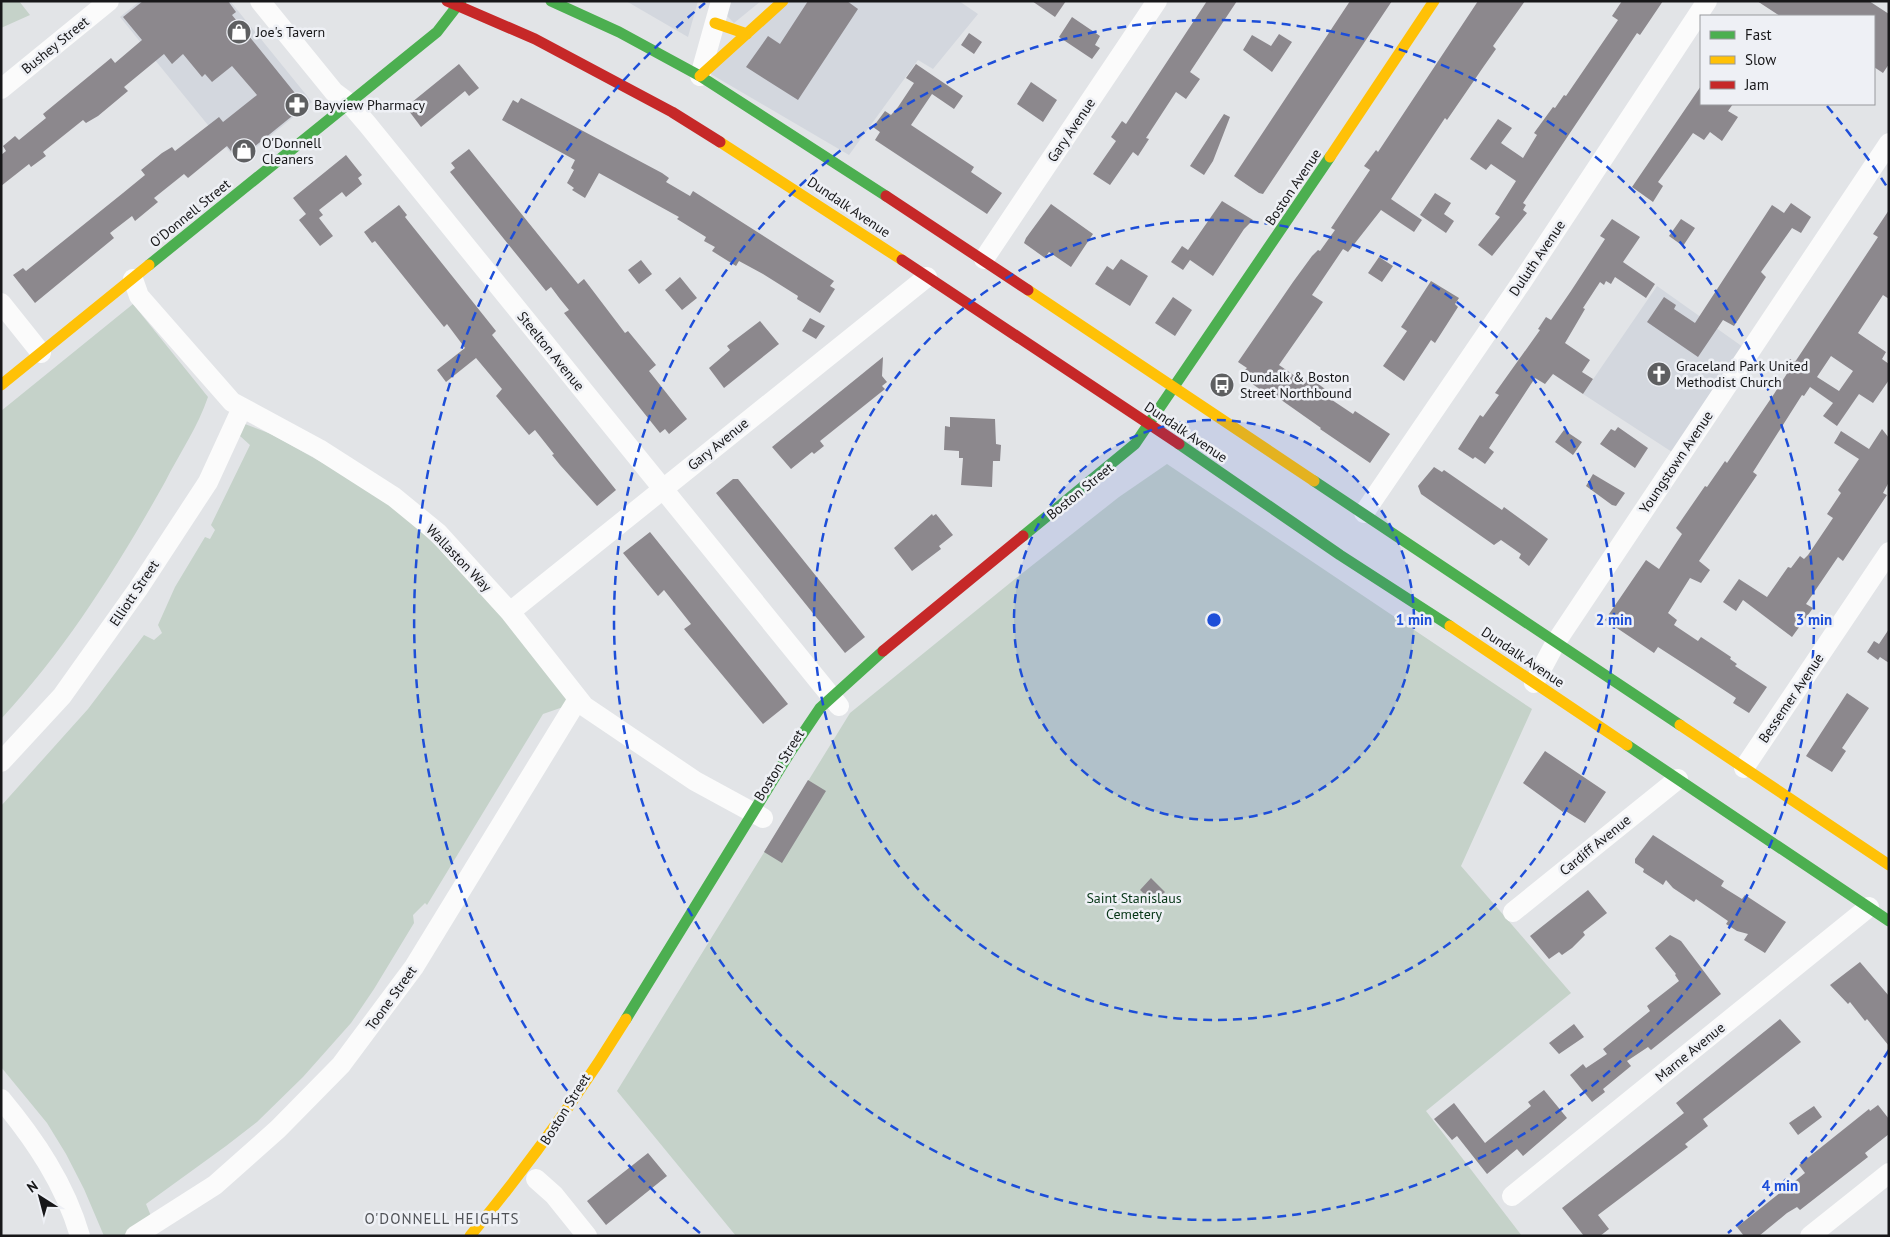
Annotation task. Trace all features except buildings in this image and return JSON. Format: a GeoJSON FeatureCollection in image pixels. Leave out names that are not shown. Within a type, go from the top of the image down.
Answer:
{"type":"FeatureCollection","features":[{"type":"Feature","properties":{"kind":"main road"},"geometry":{"type":"LineString","coordinates":[[551,1],[619,32],[700,76],[806,142],[984,259],[1889,865]]}},
{"type":"Feature","properties":{"kind":"main road"},"geometry":{"type":"LineString","coordinates":[[700,76],[783,1]]}},
{"type":"Feature","properties":{"kind":"main road","name":"Boston Avenue"},"geometry":{"type":"LineString","coordinates":[[1150,424],[1434,1]]}},
{"type":"Feature","properties":{"kind":"main road","name":"O'Donnell Street"},"geometry":{"type":"LineString","coordinates":[[1,385],[437,32],[455,3]]}},
{"type":"Feature","properties":{"kind":"main road","name":"Dundalk Avenue"},"geometry":{"type":"LineString","coordinates":[[455,3],[534,39],[672,112],[752,161],[1150,424],[1165,430],[1340,555],[1889,921]]}},
{"type":"Feature","properties":{"kind":"main road"},"geometry":{"type":"LineString","coordinates":[[714,23],[747,34]]}},
{"type":"Feature","properties":{"kind":"main road"},"geometry":{"type":"LineString","coordinates":[[1165,430],[1175,388]]}},
{"type":"Feature","properties":{"kind":"main road","name":"Boston Street"},"geometry":{"type":"LineString","coordinates":[[470,1236],[492,1212],[551,1136],[660,973],[758,815],[813,738],[835,701],[874,658],[1118,460],[1135,444],[1150,424]]}},
{"type":"Feature","properties":{"kind":"main road","name":"Boston Street"},"geometry":{"type":"LineString","coordinates":[[835,701],[881,669]]}},
{"type":"Feature","properties":{"kind":"main road","name":"Boston Street"},"geometry":{"type":"LineString","coordinates":[[598,1085],[660,973]]}},
{"type":"Feature","properties":{"kind":"street","name":"Bushey Street"},"geometry":{"type":"LineString","coordinates":[[1,89],[109,1]]}},
{"type":"Feature","properties":{"kind":"street","name":"Steelton Avenue"},"geometry":{"type":"LineString","coordinates":[[260,1],[334,92],[350,104],[835,701]]}},
{"type":"Feature","properties":{"kind":"street"},"geometry":{"type":"LineString","coordinates":[[700,76],[722,1]]}},
{"type":"Feature","properties":{"kind":"street","name":"Gary Avenue"},"geometry":{"type":"LineString","coordinates":[[984,259],[1157,1]]}},
{"type":"Feature","properties":{"kind":"street","name":"Duluth Avenue"},"geometry":{"type":"LineString","coordinates":[[1364,513],[1521,283],[1707,1]]}},
{"type":"Feature","properties":{"kind":"street","name":"Youngstown Avenue"},"geometry":{"type":"LineString","coordinates":[[1534,683],[1556,642],[1889,143]]}},
{"type":"Feature","properties":{"kind":"street","name":"Gary Avenue"},"geometry":{"type":"LineString","coordinates":[[510,612],[927,277]]}},
{"type":"Feature","properties":{"kind":"street","name":"Wallaston Way"},"geometry":{"type":"LineString","coordinates":[[133,279],[140,296],[226,395],[242,408],[320,449],[394,497],[438,533],[510,612],[578,699],[598,718],[695,781],[758,815]]}},
{"type":"Feature","properties":{"kind":"street"},"geometry":{"type":"LineString","coordinates":[[1,303],[41,353]]}},
{"type":"Feature","properties":{"kind":"street","name":"Elliott Street"},"geometry":{"type":"LineString","coordinates":[[1,762],[62,696],[138,589],[208,482],[242,408]]}},
{"type":"Feature","properties":{"kind":"street","name":"Bessemer Avenue"},"geometry":{"type":"LineString","coordinates":[[1744,768],[1889,552]]}},
{"type":"Feature","properties":{"kind":"street","name":"Toone Street"},"geometry":{"type":"LineString","coordinates":[[135,1236],[215,1185],[278,1129],[341,1065],[414,967],[578,699]]}},
{"type":"Feature","properties":{"kind":"street","name":"Cardiff Avenue"},"geometry":{"type":"LineString","coordinates":[[1513,912],[1678,779]]}},
{"type":"Feature","properties":{"kind":"street","name":"Marne Avenue"},"geometry":{"type":"LineString","coordinates":[[1512,1196],[1869,907]]}},
{"type":"Feature","properties":{"kind":"street"},"geometry":{"type":"LineString","coordinates":[[1,1099],[24,1128],[56,1177],[74,1214],[80,1236]]}},
{"type":"Feature","properties":{"kind":"street"},"geometry":{"type":"LineString","coordinates":[[1810,1236],[1889,1173]]}},
{"type":"Feature","properties":{"kind":"street"},"geometry":{"type":"LineString","coordinates":[[536,1179],[554,1195],[586,1236]]}},
{"type":"Feature","properties":{"kind":"shaded area"},"geometry":{"type":"Polygon","coordinates":[[[140,1],[230,1],[312,102],[238,162],[120,17],[140,1]]]}},
{"type":"Feature","properties":{"kind":"shaded area"},"geometry":{"type":"Polygon","coordinates":[[[626,1],[698,1],[688,37],[626,1]]]}},
{"type":"Feature","properties":{"kind":"shaded area"},"geometry":{"type":"Polygon","coordinates":[[[727,1],[761,1],[734,23],[727,16],[727,1]]]}},
{"type":"Feature","properties":{"kind":"shaded area"},"geometry":{"type":"Polygon","coordinates":[[[790,1],[959,1],[978,14],[933,69],[918,60],[849,155],[709,73],[790,1]]]}},
{"type":"Feature","properties":{"kind":"shaded area"},"geometry":{"type":"Polygon","coordinates":[[[1657,286],[1743,347],[1672,452],[1583,394],[1657,286]]]}},
{"type":"Feature","properties":{"kind":"green space"},"geometry":{"type":"Polygon","coordinates":[[[1,1],[19,1],[30,15],[1,28],[1,1]]]}},
{"type":"Feature","properties":{"kind":"green space"},"geometry":{"type":"Polygon","coordinates":[[[133,304],[208,397],[188,440],[110,575],[70,635],[1,719],[1,411],[133,304]]]}},
{"type":"Feature","properties":{"kind":"green space"},"geometry":{"type":"Polygon","coordinates":[[[245,424],[271,434],[371,490],[397,510],[469,576],[567,697],[566,706],[543,714],[427,905],[425,903],[413,915],[414,923],[351,1023],[303,1077],[257,1122],[146,1204],[151,1216],[123,1236],[104,1236],[84,1189],[66,1154],[47,1123],[1,1067],[1,806],[88,709],[144,635],[154,640],[162,633],[158,625],[175,587],[205,537],[210,539],[215,530],[211,525],[250,445],[240,436],[240,430],[245,424]]]}},
{"type":"Feature","properties":{"kind":"green space","name":"Saint Stanislaus Cemetery"},"geometry":{"type":"Polygon","coordinates":[[[1167,464],[1532,709],[1461,866],[1571,993],[1426,1111],[1522,1236],[736,1236],[617,1091],[850,713],[1119,497],[1167,464]]]}},
{"type":"Feature","properties":{"kind":"traffic: fast"},"geometry":{"type":"LineString","coordinates":[[149,265],[437,32],[461,1]]}},
{"type":"Feature","properties":{"kind":"traffic: fast"},"geometry":{"type":"LineString","coordinates":[[551,1],[619,32],[700,76],[886,196]]}},
{"type":"Feature","properties":{"kind":"traffic: fast"},"geometry":{"type":"LineString","coordinates":[[1023,536],[1135,444],[1330,157]]}},
{"type":"Feature","properties":{"kind":"traffic: fast"},"geometry":{"type":"LineString","coordinates":[[1179,444],[1340,555],[1450,626]]}},
{"type":"Feature","properties":{"kind":"traffic: fast"},"geometry":{"type":"LineString","coordinates":[[1314,481],[1680,725]]}},
{"type":"Feature","properties":{"kind":"traffic: fast"},"geometry":{"type":"LineString","coordinates":[[626,1019],[789,754],[820,708],[883,651]]}},
{"type":"Feature","properties":{"kind":"traffic: fast"},"geometry":{"type":"LineString","coordinates":[[1627,745],[1889,921]]}},
{"type":"Feature","properties":{"kind":"traffic: slow"},"geometry":{"type":"LineString","coordinates":[[700,76],[783,1]]}},
{"type":"Feature","properties":{"kind":"traffic: slow"},"geometry":{"type":"LineString","coordinates":[[1330,157],[1434,1]]}},
{"type":"Feature","properties":{"kind":"traffic: slow"},"geometry":{"type":"LineString","coordinates":[[715,23],[747,34]]}},
{"type":"Feature","properties":{"kind":"traffic: slow"},"geometry":{"type":"LineString","coordinates":[[720,142],[902,260]]}},
{"type":"Feature","properties":{"kind":"traffic: slow"},"geometry":{"type":"LineString","coordinates":[[1,385],[149,265]]}},
{"type":"Feature","properties":{"kind":"traffic: slow"},"geometry":{"type":"LineString","coordinates":[[1028,290],[1314,481]]}},
{"type":"Feature","properties":{"kind":"traffic: slow"},"geometry":{"type":"LineString","coordinates":[[1450,626],[1627,745]]}},
{"type":"Feature","properties":{"kind":"traffic: slow"},"geometry":{"type":"LineString","coordinates":[[1680,725],[1889,865]]}},
{"type":"Feature","properties":{"kind":"traffic: slow"},"geometry":{"type":"LineString","coordinates":[[470,1236],[552,1130],[590,1076],[626,1019]]}},
{"type":"Feature","properties":{"kind":"traffic: jam"},"geometry":{"type":"LineString","coordinates":[[447,1],[535,39],[672,112],[720,142]]}},
{"type":"Feature","properties":{"kind":"traffic: jam"},"geometry":{"type":"LineString","coordinates":[[886,196],[1028,290]]}},
{"type":"Feature","properties":{"kind":"traffic: jam"},"geometry":{"type":"LineString","coordinates":[[902,260],[1179,444]]}},
{"type":"Feature","properties":{"kind":"traffic: jam"},"geometry":{"type":"LineString","coordinates":[[883,651],[1023,536]]}},
{"type":"Feature","properties":{"kind":"place","name":"Joe's Tavern"},"geometry":{"type":"Point","coordinates":[239,32]}},
{"type":"Feature","properties":{"kind":"place","name":"Bayview Pharmacy"},"geometry":{"type":"Point","coordinates":[297,105]}},
{"type":"Feature","properties":{"kind":"place","name":"O'Donnell Cleaners"},"geometry":{"type":"Point","coordinates":[244,151]}},
{"type":"Feature","properties":{"kind":"place","name":"Graceland Park United Methodist Church"},"geometry":{"type":"Point","coordinates":[1659,374]}},
{"type":"Feature","properties":{"kind":"place","name":"Dundalk & Boston Street Northbound"},"geometry":{"type":"Point","coordinates":[1222,385]}},
{"type":"Feature","properties":{"kind":"district","name":"O'DONNELL HEIGHTS"},"geometry":{"type":"Point","coordinates":[442,1219]}}]}
